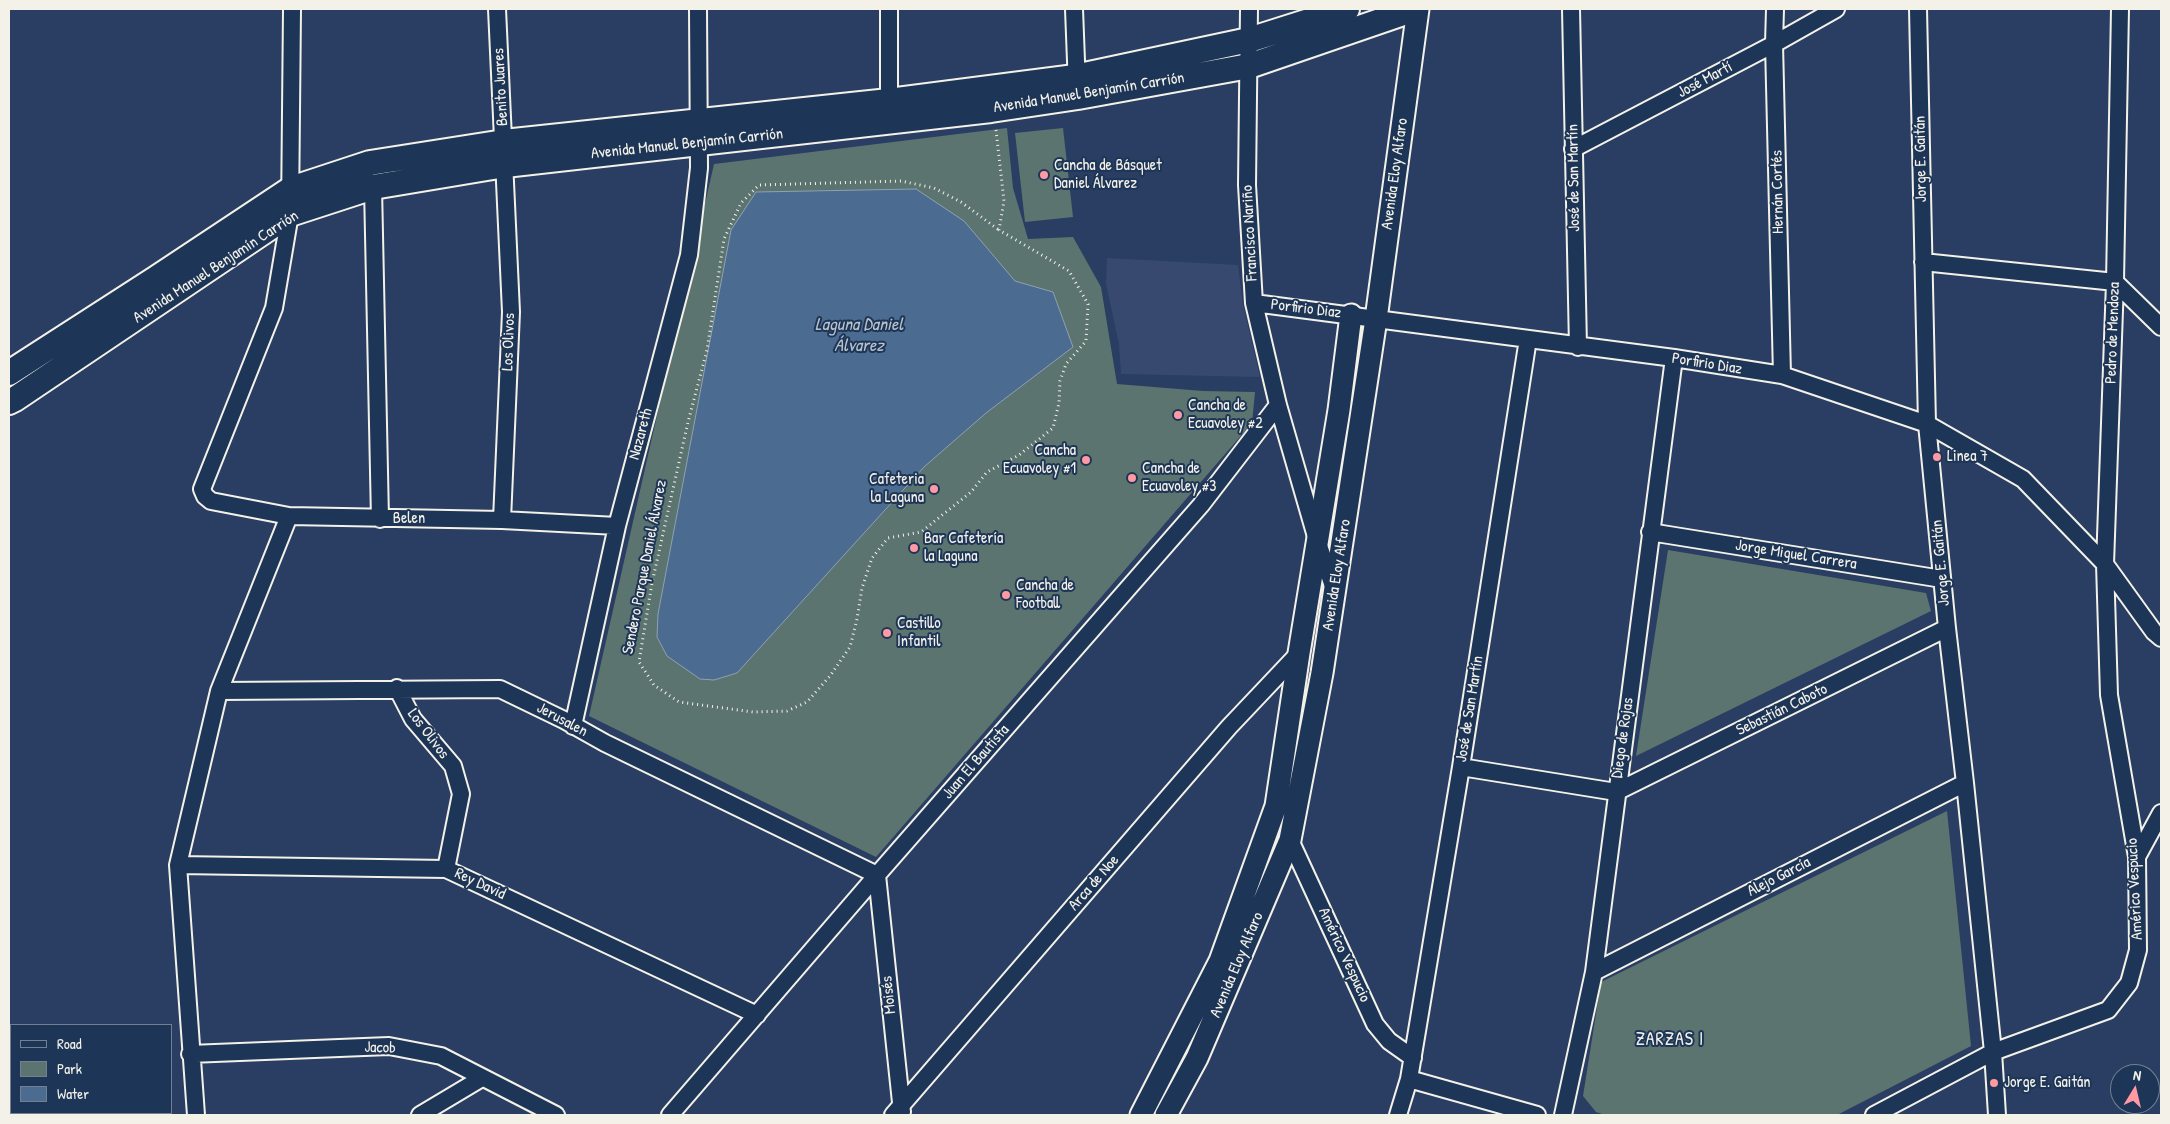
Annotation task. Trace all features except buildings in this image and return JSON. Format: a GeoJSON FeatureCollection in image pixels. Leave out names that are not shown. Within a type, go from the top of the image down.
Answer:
{"type":"FeatureCollection","features":[{"type":"Feature","properties":{"kind":"main road","name":"Avenida Manuel Benjamín Carrión"},"geometry":{"type":"LineString","coordinates":[[889,111],[991,110],[1249,40],[1347,9]]}},
{"type":"Feature","properties":{"kind":"main road","name":"Avenida Manuel Benjamín Carrión"},"geometry":{"type":"LineString","coordinates":[[9,373],[291,189],[370,163],[504,154],[889,111],[1248,66],[1416,9]]}},
{"type":"Feature","properties":{"kind":"main road","name":"Avenida Manuel Benjamín Carrión"},"geometry":{"type":"LineString","coordinates":[[9,402],[290,214],[373,187],[504,154]]}},
{"type":"Feature","properties":{"kind":"street"},"geometry":{"type":"LineString","coordinates":[[290,214],[292,9]]}},
{"type":"Feature","properties":{"kind":"street","name":"Benito Juares"},"geometry":{"type":"LineString","coordinates":[[497,9],[504,154]]}},
{"type":"Feature","properties":{"kind":"street","name":"Nazareth"},"geometry":{"type":"LineString","coordinates":[[574,726],[617,526],[689,255],[699,168],[698,9]]}},
{"type":"Feature","properties":{"kind":"street"},"geometry":{"type":"LineString","coordinates":[[888,9],[889,111]]}},
{"type":"Feature","properties":{"kind":"street"},"geometry":{"type":"LineString","coordinates":[[1074,9],[1077,87]]}},
{"type":"Feature","properties":{"kind":"street","name":"Francisco Nariño"},"geometry":{"type":"LineString","coordinates":[[1249,9],[1246,185],[1254,303],[1278,405],[1317,540],[1334,589]]}},
{"type":"Feature","properties":{"kind":"street","name":"Avenida Eloy Alfaro"},"geometry":{"type":"LineString","coordinates":[[1166,1115],[1197,1058],[1290,840],[1322,673],[1376,319],[1416,9]]}},
{"type":"Feature","properties":{"kind":"street","name":"José de San Martín"},"geometry":{"type":"LineString","coordinates":[[1571,9],[1578,347]]}},
{"type":"Feature","properties":{"kind":"street","name":"Hernán Cortés"},"geometry":{"type":"LineString","coordinates":[[1775,9],[1774,44],[1782,375]]}},
{"type":"Feature","properties":{"kind":"street","name":"José Martí"},"geometry":{"type":"LineString","coordinates":[[1573,149],[1774,44],[1836,9]]}},
{"type":"Feature","properties":{"kind":"street","name":"Jorge E. Gaitán"},"geometry":{"type":"LineString","coordinates":[[1918,9],[1927,424],[1947,628],[1966,783],[1993,1052],[1997,1115]]}},
{"type":"Feature","properties":{"kind":"street","name":"Pedro de Mendoza"},"geometry":{"type":"LineString","coordinates":[[2105,564],[2115,282],[2120,9]]}},
{"type":"Feature","properties":{"kind":"street","name":"Los Olivos"},"geometry":{"type":"LineString","coordinates":[[502,520],[511,312],[504,154]]}},
{"type":"Feature","properties":{"kind":"street"},"geometry":{"type":"LineString","coordinates":[[373,187],[380,519]]}},
{"type":"Feature","properties":{"kind":"street","name":"Belen"},"geometry":{"type":"LineString","coordinates":[[290,214],[274,308],[202,489],[205,496],[211,500],[289,516],[502,520],[617,526]]}},
{"type":"Feature","properties":{"kind":"street"},"geometry":{"type":"LineString","coordinates":[[1923,262],[2115,282],[2161,326]]}},
{"type":"Feature","properties":{"kind":"street","name":"Porfirio Diaz"},"geometry":{"type":"LineString","coordinates":[[1254,303],[1578,347],[1674,358],[1782,375],[1927,424],[2023,479],[2105,564]]}},
{"type":"Feature","properties":{"kind":"street","name":"Avenida Eloy Alfaro"},"geometry":{"type":"LineString","coordinates":[[1141,1115],[1220,961],[1276,806],[1339,410],[1351,315]]}},
{"type":"Feature","properties":{"kind":"street","name":"José de San Martín"},"geometry":{"type":"LineString","coordinates":[[1398,1115],[1413,1058],[1462,767],[1528,340]]}},
{"type":"Feature","properties":{"kind":"street","name":"Diego de Rojas"},"geometry":{"type":"LineString","coordinates":[[1563,1115],[1594,972],[1674,358]]}},
{"type":"Feature","properties":{"kind":"street","name":"Juan El Bautista"},"geometry":{"type":"LineString","coordinates":[[670,1115],[1201,504],[1278,405]]}},
{"type":"Feature","properties":{"kind":"street"},"geometry":{"type":"LineString","coordinates":[[196,1115],[190,1054],[178,865],[219,691],[289,516]]}},
{"type":"Feature","properties":{"kind":"street","name":"Jorge Miguel Carrera"},"geometry":{"type":"LineString","coordinates":[[1650,532],[1942,579]]}},
{"type":"Feature","properties":{"kind":"street"},"geometry":{"type":"LineString","coordinates":[[2105,564],[2154,632],[2161,638]]}},
{"type":"Feature","properties":{"kind":"street","name":"Américo Vespucio"},"geometry":{"type":"LineString","coordinates":[[1874,1115],[1993,1052],[2108,1010],[2129,982],[2138,950],[2137,857],[2109,694],[2105,564]]}},
{"type":"Feature","properties":{"kind":"street","name":"Sebastián Caboto"},"geometry":{"type":"LineString","coordinates":[[1616,792],[1947,628]]}},
{"type":"Feature","properties":{"kind":"street","name":"Arca de Noe"},"geometry":{"type":"LineString","coordinates":[[899,1112],[1228,728],[1299,653]]}},
{"type":"Feature","properties":{"kind":"street","name":"Los Olivos"},"geometry":{"type":"LineString","coordinates":[[397,688],[413,719],[452,766],[461,794],[446,868]]}},
{"type":"Feature","properties":{"kind":"street","name":"Jerusalen"},"geometry":{"type":"LineString","coordinates":[[219,691],[397,688],[500,689],[877,875]]}},
{"type":"Feature","properties":{"kind":"street"},"geometry":{"type":"LineString","coordinates":[[1462,767],[1616,792]]}},
{"type":"Feature","properties":{"kind":"street","name":"Alejo García"},"geometry":{"type":"LineString","coordinates":[[1594,972],[1966,783]]}},
{"type":"Feature","properties":{"kind":"street"},"geometry":{"type":"LineString","coordinates":[[2137,857],[2161,813]]}},
{"type":"Feature","properties":{"kind":"street","name":"Américo Vespucio"},"geometry":{"type":"LineString","coordinates":[[1290,840],[1376,1024],[1389,1041],[1413,1058]]}},
{"type":"Feature","properties":{"kind":"street","name":"Rey David"},"geometry":{"type":"LineString","coordinates":[[178,865],[446,868],[757,1015]]}},
{"type":"Feature","properties":{"kind":"street","name":"Moisés"},"geometry":{"type":"LineString","coordinates":[[877,875],[899,1112]]}},
{"type":"Feature","properties":{"kind":"street","name":"Jacob"},"geometry":{"type":"LineString","coordinates":[[190,1054],[389,1046],[441,1056],[556,1115]]}},
{"type":"Feature","properties":{"kind":"street"},"geometry":{"type":"LineString","coordinates":[[420,1115],[482,1078]]}},
{"type":"Feature","properties":{"kind":"street"},"geometry":{"type":"LineString","coordinates":[[1409,1079],[1537,1115]]}},
{"type":"Feature","properties":{"kind":"path"},"geometry":{"type":"LineString","coordinates":[[991,110],[996,130],[1004,201],[999,230]]}},
{"type":"Feature","properties":{"kind":"path","name":"Sendero Parque Daniel Álvarez"},"geometry":{"type":"LineString","coordinates":[[901,181],[934,188],[961,202],[999,230],[1068,271],[1088,304],[1086,341],[1066,364],[1060,380],[1059,403],[1053,428],[1019,455],[987,472],[970,492],[921,532],[888,538],[872,558],[862,588],[850,648],[830,676],[807,702],[787,712],[753,712],[679,702],[654,685],[639,662],[652,582],[685,432],[707,350],[724,239],[741,203],[759,185],[901,181]]}},
{"type":"Feature","properties":{"kind":"shaded area"},"geometry":{"type":"Polygon","coordinates":[[[1107,258],[1238,265],[1243,305],[1260,377],[1121,374],[1119,344],[1106,284],[1107,258]]]}},
{"type":"Feature","properties":{"kind":"green space"},"geometry":{"type":"Polygon","coordinates":[[[1007,128],[1013,188],[1028,239],[1073,237],[1101,287],[1117,384],[1203,391],[1255,392],[1252,423],[876,857],[589,716],[714,164],[1007,128]]]}},
{"type":"Feature","properties":{"kind":"green space","name":"Cancha de Básquet Daniel Álvarez"},"geometry":{"type":"Polygon","coordinates":[[[1063,128],[1073,217],[1025,222],[1015,133],[1063,128]]]}},
{"type":"Feature","properties":{"kind":"green space"},"geometry":{"type":"Polygon","coordinates":[[[1668,550],[1926,593],[1931,611],[1636,756],[1668,550]]]}},
{"type":"Feature","properties":{"kind":"green space"},"geometry":{"type":"Polygon","coordinates":[[[1947,811],[1971,1046],[1837,1115],[1605,1115],[1596,1112],[1583,1096],[1601,982],[1947,811]]]}},
{"type":"Feature","properties":{"kind":"water","name":"Laguna Daniel Álvarez"},"geometry":{"type":"Polygon","coordinates":[[[916,189],[964,221],[1015,281],[1053,292],[1073,347],[986,413],[924,467],[737,673],[714,680],[700,679],[667,656],[657,637],[658,614],[731,230],[756,192],[916,189]]]}},
{"type":"Feature","properties":{"kind":"place","name":"Cancha de Básquet Daniel Álvarez"},"geometry":{"type":"Point","coordinates":[1044,175]}},
{"type":"Feature","properties":{"kind":"place","name":"Cancha de Ecuavoley #2"},"geometry":{"type":"Point","coordinates":[1178,415]}},
{"type":"Feature","properties":{"kind":"place","name":"Linea 7"},"geometry":{"type":"Point","coordinates":[1937,457]}},
{"type":"Feature","properties":{"kind":"place","name":"Cancha Ecuavoley #1"},"geometry":{"type":"Point","coordinates":[1086,460]}},
{"type":"Feature","properties":{"kind":"place","name":"Cancha de Ecuavoley #3"},"geometry":{"type":"Point","coordinates":[1132,478]}},
{"type":"Feature","properties":{"kind":"place","name":"Cafeteria la Laguna"},"geometry":{"type":"Point","coordinates":[934,489]}},
{"type":"Feature","properties":{"kind":"place","name":"Bar Cafetería la Laguna"},"geometry":{"type":"Point","coordinates":[914,548]}},
{"type":"Feature","properties":{"kind":"place","name":"Cancha de Football"},"geometry":{"type":"Point","coordinates":[1006,595]}},
{"type":"Feature","properties":{"kind":"place","name":"Castillo Infantil"},"geometry":{"type":"Point","coordinates":[887,633]}},
{"type":"Feature","properties":{"kind":"place","name":"Jorge E. Gaitán"},"geometry":{"type":"Point","coordinates":[1994,1083]}},
{"type":"Feature","properties":{"kind":"district","name":"ZARZAS I"},"geometry":{"type":"Point","coordinates":[1670,1040]}}]}
